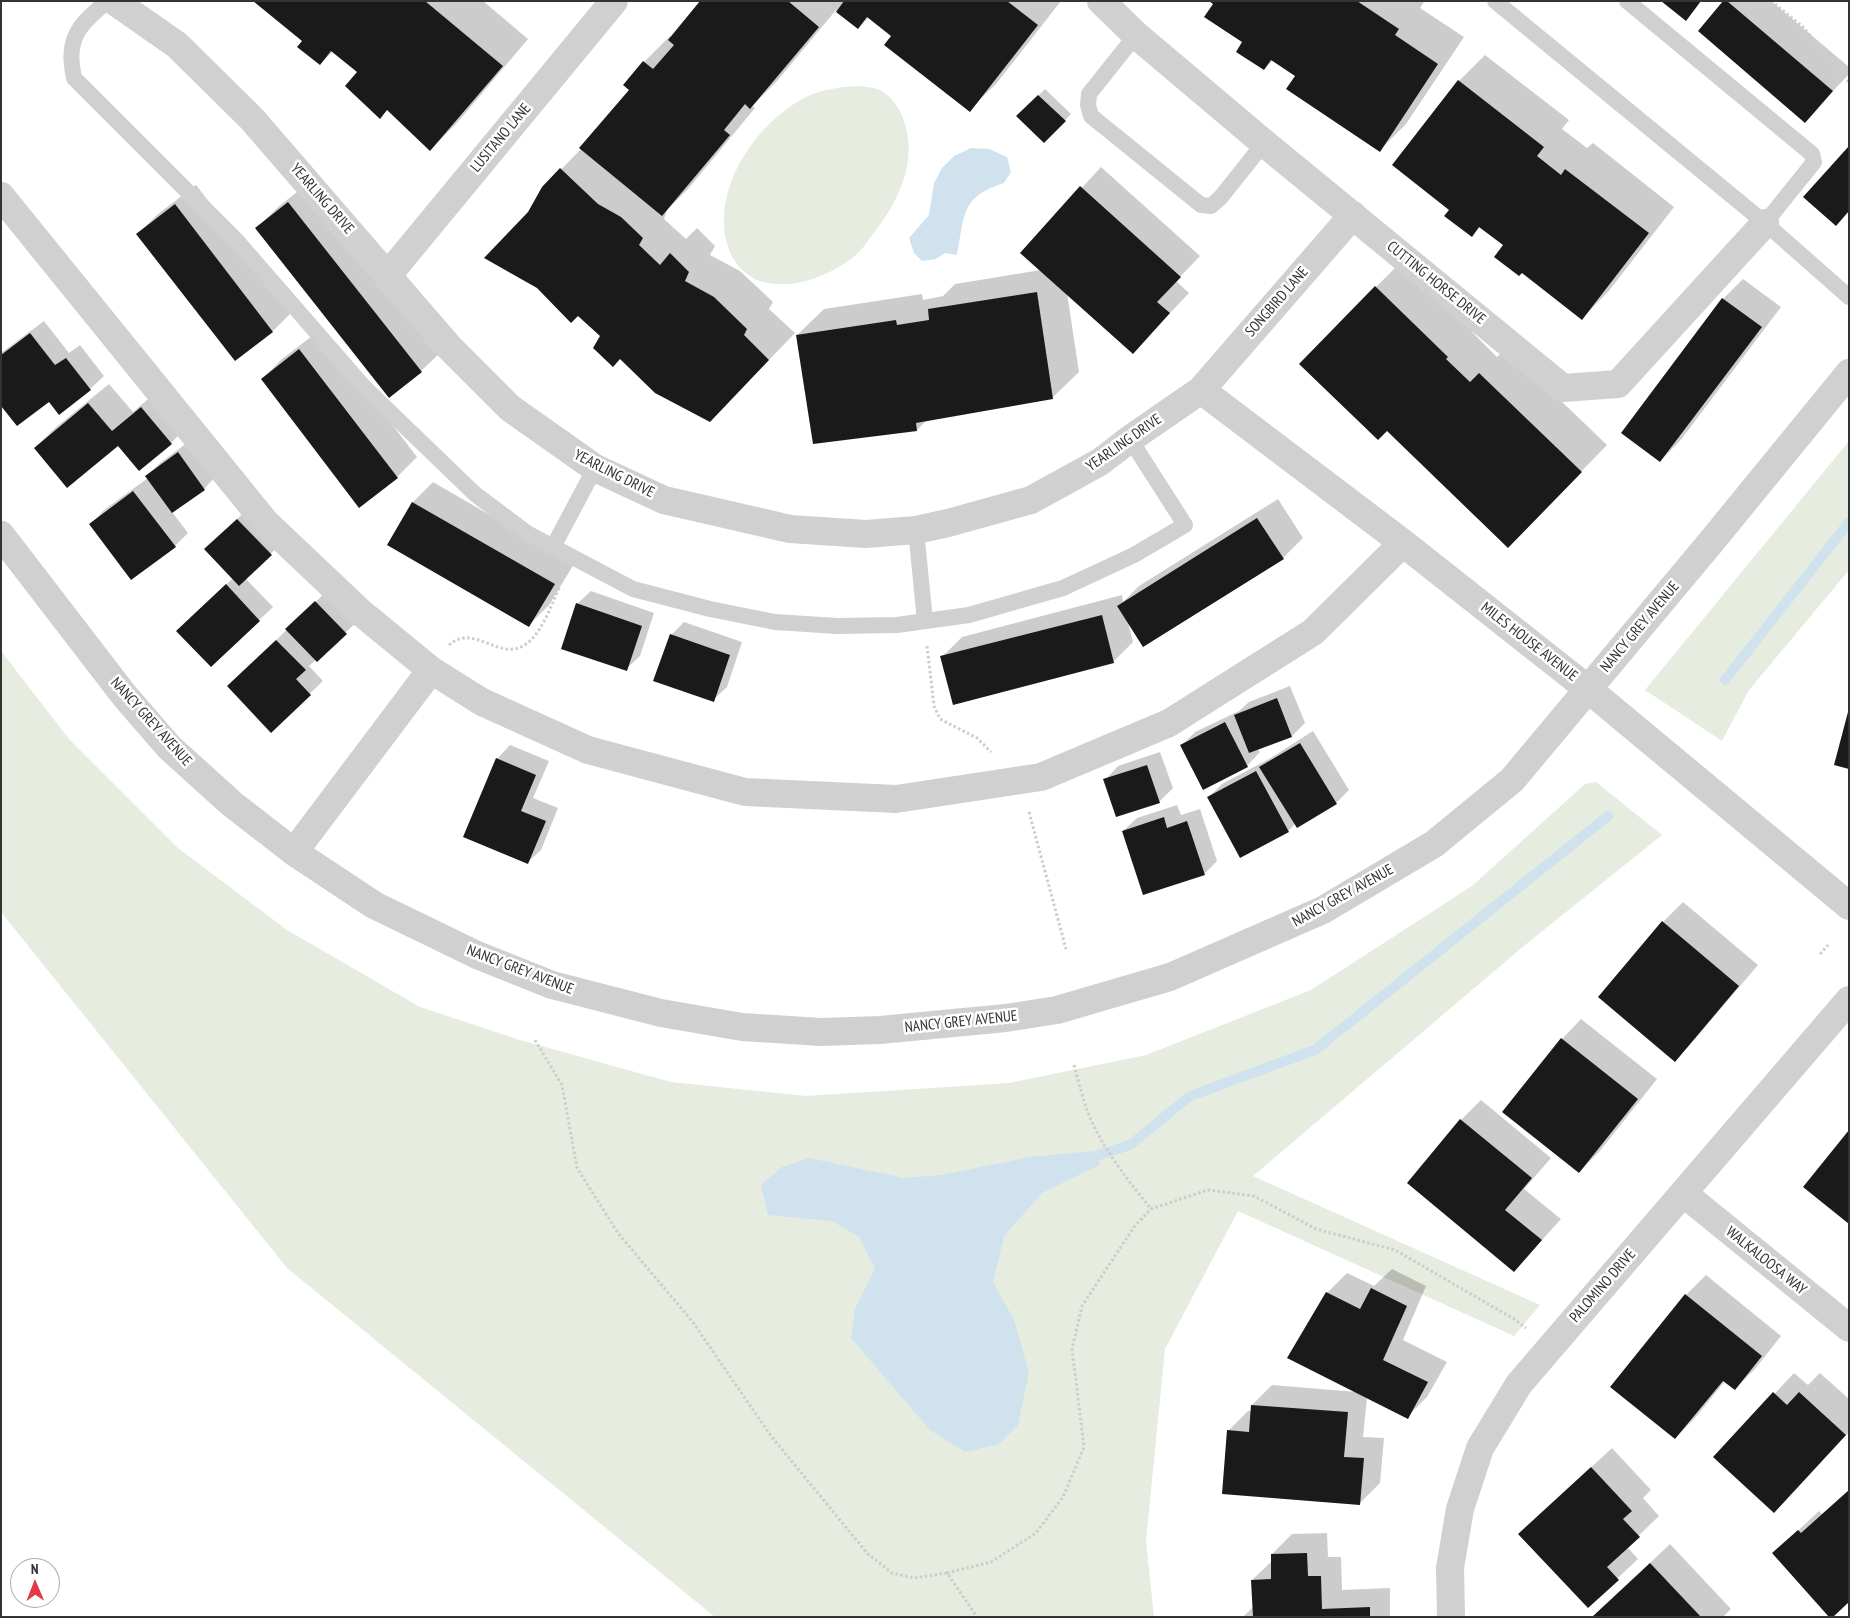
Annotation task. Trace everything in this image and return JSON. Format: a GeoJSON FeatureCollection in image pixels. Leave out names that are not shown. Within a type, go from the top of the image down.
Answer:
{"type":"FeatureCollection","features":[{"type":"Feature","properties":{"kind":"street","name":"YEARLING DRIVE"},"geometry":{"type":"LineString","coordinates":[[114,1],[178,45],[252,119],[449,347],[510,408],[595,468],[664,500],[790,529],[866,534],[916,530],[1031,500],[1100,462],[1130,438],[1201,390]]}},
{"type":"Feature","properties":{"kind":"street","name":"LUSITANO LANE"},"geometry":{"type":"LineString","coordinates":[[388,275],[614,1]]}},
{"type":"Feature","properties":{"kind":"street","name":"CUTTING HORSE DRIVE"},"geometry":{"type":"LineString","coordinates":[[1101,1],[1136,35],[1264,142],[1564,388],[1618,384],[1765,223]]}},
{"type":"Feature","properties":{"kind":"street"},"geometry":{"type":"LineString","coordinates":[[1,196],[266,523],[359,611],[431,670],[482,702],[588,750],[745,792],[896,799],[1041,777],[1169,723],[1313,632],[1403,543]]}},
{"type":"Feature","properties":{"kind":"street","name":"SONGBIRD LANE"},"geometry":{"type":"LineString","coordinates":[[1201,390],[1353,215]]}},
{"type":"Feature","properties":{"kind":"street","name":"NANCY GREY AVENUE"},"geometry":{"type":"LineString","coordinates":[[1,535],[106,673],[169,747],[232,804],[294,852],[374,905],[477,955],[552,985],[661,1013],[742,1027],[821,1032],[880,1030],[1006,1018],[1057,1010],[1170,977],[1323,910],[1434,844],[1512,780],[1717,535],[1849,373]]}},
{"type":"Feature","properties":{"kind":"street","name":"MILES HOUSE AVENUE"},"geometry":{"type":"LineString","coordinates":[[1201,390],[1403,543],[1588,689],[1849,906]]}},
{"type":"Feature","properties":{"kind":"street"},"geometry":{"type":"LineString","coordinates":[[294,852],[431,670]]}},
{"type":"Feature","properties":{"kind":"street","name":"PALOMINO DRIVE"},"geometry":{"type":"LineString","coordinates":[[1450,1617],[1450,1568],[1460,1509],[1480,1448],[1519,1384],[1849,1000]]}},
{"type":"Feature","properties":{"kind":"street","name":"WALKALOOSA WAY"},"geometry":{"type":"LineString","coordinates":[[1683,1193],[1849,1328]]}},
{"type":"Feature","properties":{"kind":"lane"},"geometry":{"type":"LineString","coordinates":[[108,1],[89,16],[75,33],[72,52],[74,78],[237,241],[364,387],[474,494],[527,533],[633,588],[710,609],[775,622],[837,626],[897,625],[969,615],[1063,588],[1134,555],[1185,525],[1130,438]]}},
{"type":"Feature","properties":{"kind":"lane"},"geometry":{"type":"LineString","coordinates":[[1495,1],[1765,223],[1849,297]]}},
{"type":"Feature","properties":{"kind":"lane"},"geometry":{"type":"LineString","coordinates":[[1627,1],[1812,154],[1814,162],[1765,223]]}},
{"type":"Feature","properties":{"kind":"lane"},"geometry":{"type":"LineString","coordinates":[[1136,35],[1089,94],[1088,105],[1091,116],[1200,205],[1211,206],[1221,197],[1264,142]]}},
{"type":"Feature","properties":{"kind":"lane"},"geometry":{"type":"LineString","coordinates":[[553,547],[595,468]]}},
{"type":"Feature","properties":{"kind":"lane"},"geometry":{"type":"LineString","coordinates":[[916,530],[925,621]]}},
{"type":"Feature","properties":{"kind":"path"},"geometry":{"type":"LineString","coordinates":[[1771,1],[1803,27],[1849,82]]}},
{"type":"Feature","properties":{"kind":"path"},"geometry":{"type":"LineString","coordinates":[[431,670],[454,640],[467,637],[479,639],[498,647],[512,650],[524,645],[541,626],[560,586]]}},
{"type":"Feature","properties":{"kind":"path"},"geometry":{"type":"LineString","coordinates":[[1820,954],[1828,945]]}},
{"type":"Feature","properties":{"kind":"path"},"geometry":{"type":"LineString","coordinates":[[535,1040],[562,1085],[577,1168],[618,1233],[692,1322],[771,1436],[866,1553],[892,1573],[914,1578],[947,1574],[991,1562],[1036,1533],[1063,1497],[1084,1447],[1072,1349],[1082,1306],[1134,1227],[1151,1209],[1208,1190],[1254,1196],[1316,1229],[1395,1250],[1514,1319],[1550,1347]]}},
{"type":"Feature","properties":{"kind":"path"},"geometry":{"type":"LineString","coordinates":[[1074,1065],[1088,1112],[1104,1142],[1122,1172],[1151,1209]]}},
{"type":"Feature","properties":{"kind":"path"},"geometry":{"type":"LineString","coordinates":[[947,1574],[977,1617]]}},
{"type":"Feature","properties":{"kind":"shaded area"},"geometry":{"type":"Polygon","coordinates":[[[858,86],[877,89],[889,96],[900,112],[907,132],[908,163],[904,178],[891,208],[861,250],[835,269],[816,278],[787,284],[770,283],[753,278],[736,263],[731,254],[727,243],[724,222],[726,200],[732,179],[743,158],[771,122],[788,108],[806,97],[819,92],[858,86]]]}},
{"type":"Feature","properties":{"kind":"shaded area"},"geometry":{"type":"Polygon","coordinates":[[[1849,441],[1849,570],[1749,690],[1722,741],[1645,690],[1849,441]]]}},
{"type":"Feature","properties":{"kind":"shaded area"},"geometry":{"type":"Polygon","coordinates":[[[1,651],[69,739],[178,848],[287,930],[420,1007],[520,1040],[671,1082],[806,1096],[1009,1083],[1146,1055],[1311,990],[1472,886],[1585,784],[1596,782],[1662,835],[1525,945],[1253,1176],[1540,1305],[1514,1336],[1238,1211],[1165,1349],[1146,1541],[1154,1617],[715,1617],[287,1268],[1,912],[1,651]]]}},
{"type":"Feature","properties":{"kind":"water"},"geometry":{"type":"Polygon","coordinates":[[[971,148],[989,149],[1007,157],[1011,172],[1004,183],[990,188],[972,201],[964,218],[957,255],[945,253],[936,259],[922,261],[914,253],[909,238],[929,215],[934,183],[942,168],[954,156],[971,148]]]}},
{"type":"Feature","properties":{"kind":"water"},"geometry":{"type":"Polygon","coordinates":[[[1092,1151],[1099,1155],[1099,1165],[1042,1193],[1004,1236],[993,1282],[1014,1320],[1029,1372],[1018,1425],[999,1444],[965,1452],[930,1430],[851,1338],[855,1309],[875,1269],[859,1237],[832,1221],[768,1215],[761,1185],[782,1167],[809,1158],[904,1178],[942,1175],[1030,1157],[1092,1151]]]}},
{"type":"Feature","properties":{"kind":"building"},"geometry":{"type":"Polygon","coordinates":[[[253,1],[425,1],[503,66],[430,151],[387,110],[380,119],[345,86],[357,72],[331,51],[320,65],[297,47],[302,41],[253,1]]]}},
{"type":"Feature","properties":{"kind":"building"},"geometry":{"type":"Polygon","coordinates":[[[700,1],[788,1],[819,27],[750,109],[745,104],[724,130],[730,135],[662,216],[579,148],[629,90],[623,85],[643,61],[653,69],[674,45],[668,40],[700,1]]]}},
{"type":"Feature","properties":{"kind":"building"},"geometry":{"type":"Polygon","coordinates":[[[844,1],[1007,1],[1038,25],[970,112],[884,45],[891,36],[867,17],[858,29],[836,12],[844,1]]]}},
{"type":"Feature","properties":{"kind":"building"},"geometry":{"type":"Polygon","coordinates":[[[1209,1],[1357,1],[1399,29],[1395,35],[1438,64],[1380,152],[1286,89],[1295,76],[1271,60],[1264,70],[1236,52],[1242,42],[1204,17],[1213,4],[1209,1]]]}},
{"type":"Feature","properties":{"kind":"building"},"geometry":{"type":"Polygon","coordinates":[[[1661,1],[1701,1],[1686,21],[1661,1]]]}},
{"type":"Feature","properties":{"kind":"building"},"geometry":{"type":"Polygon","coordinates":[[[1723,1],[1727,1],[1833,91],[1805,123],[1698,31],[1723,1]]]}},
{"type":"Feature","properties":{"kind":"building"},"geometry":{"type":"Polygon","coordinates":[[[1458,80],[1544,147],[1537,156],[1561,175],[1565,169],[1649,233],[1582,320],[1522,273],[1519,276],[1494,257],[1503,245],[1479,227],[1472,237],[1444,216],[1449,210],[1392,165],[1458,80]]]}},
{"type":"Feature","properties":{"kind":"building"},"geometry":{"type":"Polygon","coordinates":[[[1038,95],[1066,121],[1044,143],[1016,116],[1038,95]]]}},
{"type":"Feature","properties":{"kind":"building"},"geometry":{"type":"Polygon","coordinates":[[[1849,146],[1849,211],[1836,226],[1803,197],[1849,146]]]}},
{"type":"Feature","properties":{"kind":"building"},"geometry":{"type":"Polygon","coordinates":[[[560,168],[598,204],[621,217],[643,238],[639,245],[660,265],[670,253],[689,272],[685,281],[714,297],[747,329],[744,335],[769,360],[710,422],[655,393],[620,359],[613,367],[593,348],[600,336],[578,316],[571,323],[537,288],[484,258],[528,212],[542,187],[560,168]]]}},
{"type":"Feature","properties":{"kind":"building"},"geometry":{"type":"Polygon","coordinates":[[[1080,186],[1181,277],[1157,302],[1170,313],[1133,354],[1020,253],[1080,186]]]}},
{"type":"Feature","properties":{"kind":"building"},"geometry":{"type":"Polygon","coordinates":[[[288,202],[422,372],[389,398],[255,228],[288,202]]]}},
{"type":"Feature","properties":{"kind":"building"},"geometry":{"type":"Polygon","coordinates":[[[175,204],[273,332],[235,361],[136,234],[175,204]]]}},
{"type":"Feature","properties":{"kind":"building"},"geometry":{"type":"Polygon","coordinates":[[[1375,286],[1448,357],[1446,359],[1470,382],[1479,373],[1582,472],[1508,548],[1387,431],[1378,440],[1299,364],[1375,286]]]}},
{"type":"Feature","properties":{"kind":"building"},"geometry":{"type":"Polygon","coordinates":[[[1037,292],[1053,399],[916,423],[917,431],[813,444],[796,335],[896,320],[897,325],[929,320],[928,309],[1037,292]]]}},
{"type":"Feature","properties":{"kind":"building"},"geometry":{"type":"Polygon","coordinates":[[[1722,298],[1762,327],[1660,462],[1621,433],[1722,298]]]}},
{"type":"Feature","properties":{"kind":"building"},"geometry":{"type":"Polygon","coordinates":[[[30,333],[55,365],[66,358],[91,390],[59,415],[49,402],[17,426],[1,406],[1,355],[30,333]]]}},
{"type":"Feature","properties":{"kind":"building"},"geometry":{"type":"Polygon","coordinates":[[[299,349],[398,478],[359,508],[261,379],[299,349]]]}},
{"type":"Feature","properties":{"kind":"building"},"geometry":{"type":"Polygon","coordinates":[[[88,403],[112,431],[141,407],[172,444],[139,471],[118,446],[67,488],[34,448],[88,403]]]}},
{"type":"Feature","properties":{"kind":"building"},"geometry":{"type":"Polygon","coordinates":[[[178,452],[205,490],[172,513],[145,476],[178,452]]]}},
{"type":"Feature","properties":{"kind":"building"},"geometry":{"type":"Polygon","coordinates":[[[133,491],[176,547],[131,580],[89,524],[133,491]]]}},
{"type":"Feature","properties":{"kind":"building"},"geometry":{"type":"Polygon","coordinates":[[[412,502],[555,584],[529,627],[387,545],[412,502]]]}},
{"type":"Feature","properties":{"kind":"building"},"geometry":{"type":"Polygon","coordinates":[[[1257,518],[1284,559],[1143,647],[1117,606],[1257,518]]]}},
{"type":"Feature","properties":{"kind":"building"},"geometry":{"type":"Polygon","coordinates":[[[237,519],[272,555],[239,586],[204,549],[237,519]]]}},
{"type":"Feature","properties":{"kind":"building"},"geometry":{"type":"Polygon","coordinates":[[[226,584],[260,621],[211,667],[176,631],[226,584]]]}},
{"type":"Feature","properties":{"kind":"building"},"geometry":{"type":"Polygon","coordinates":[[[315,601],[347,634],[317,662],[285,629],[315,601]]]}},
{"type":"Feature","properties":{"kind":"building"},"geometry":{"type":"Polygon","coordinates":[[[576,603],[642,626],[627,671],[561,649],[576,603]]]}},
{"type":"Feature","properties":{"kind":"building"},"geometry":{"type":"Polygon","coordinates":[[[1102,615],[1114,663],[953,705],[940,656],[1102,615]]]}},
{"type":"Feature","properties":{"kind":"building"},"geometry":{"type":"Polygon","coordinates":[[[670,634],[730,655],[714,702],[653,681],[670,634]]]}},
{"type":"Feature","properties":{"kind":"building"},"geometry":{"type":"Polygon","coordinates":[[[276,640],[306,670],[296,679],[311,695],[271,733],[227,686],[276,640]]]}},
{"type":"Feature","properties":{"kind":"building"},"geometry":{"type":"Polygon","coordinates":[[[1277,698],[1292,737],[1249,753],[1234,715],[1277,698]]]}},
{"type":"Feature","properties":{"kind":"building"},"geometry":{"type":"Polygon","coordinates":[[[1849,713],[1849,769],[1834,765],[1849,713]]]}},
{"type":"Feature","properties":{"kind":"building"},"geometry":{"type":"Polygon","coordinates":[[[1225,722],[1248,767],[1203,790],[1180,745],[1225,722]]]}},
{"type":"Feature","properties":{"kind":"building"},"geometry":{"type":"Polygon","coordinates":[[[1300,743],[1337,804],[1297,828],[1259,767],[1300,743]]]}},
{"type":"Feature","properties":{"kind":"building"},"geometry":{"type":"Polygon","coordinates":[[[496,758],[536,775],[521,811],[546,821],[528,864],[463,837],[496,758]]]}},
{"type":"Feature","properties":{"kind":"building"},"geometry":{"type":"Polygon","coordinates":[[[1147,765],[1160,803],[1116,817],[1103,779],[1147,765]]]}},
{"type":"Feature","properties":{"kind":"building"},"geometry":{"type":"Polygon","coordinates":[[[1256,771],[1289,832],[1240,858],[1207,797],[1256,771]]]}},
{"type":"Feature","properties":{"kind":"building"},"geometry":{"type":"Polygon","coordinates":[[[1164,817],[1167,828],[1187,821],[1205,875],[1143,895],[1122,831],[1164,817]]]}},
{"type":"Feature","properties":{"kind":"building"},"geometry":{"type":"Polygon","coordinates":[[[1662,921],[1739,986],[1675,1062],[1598,997],[1662,921]]]}},
{"type":"Feature","properties":{"kind":"building"},"geometry":{"type":"Polygon","coordinates":[[[1561,1038],[1638,1099],[1579,1173],[1502,1112],[1561,1038]]]}},
{"type":"Feature","properties":{"kind":"building"},"geometry":{"type":"Polygon","coordinates":[[[1460,1119],[1532,1178],[1505,1210],[1542,1240],[1514,1272],[1407,1183],[1460,1119]]]}},
{"type":"Feature","properties":{"kind":"building"},"geometry":{"type":"Polygon","coordinates":[[[1849,1130],[1849,1224],[1803,1187],[1849,1130]]]}},
{"type":"Feature","properties":{"kind":"building"},"geometry":{"type":"Polygon","coordinates":[[[1371,1288],[1407,1306],[1383,1360],[1428,1382],[1408,1419],[1287,1358],[1326,1292],[1360,1309],[1371,1288]]]}},
{"type":"Feature","properties":{"kind":"building"},"geometry":{"type":"Polygon","coordinates":[[[1685,1294],[1762,1356],[1735,1390],[1723,1381],[1675,1439],[1610,1387],[1685,1294]]]}},
{"type":"Feature","properties":{"kind":"building"},"geometry":{"type":"Polygon","coordinates":[[[1773,1392],[1787,1405],[1799,1392],[1846,1435],[1774,1513],[1713,1457],[1773,1392]]]}},
{"type":"Feature","properties":{"kind":"building"},"geometry":{"type":"Polygon","coordinates":[[[1251,1405],[1348,1412],[1344,1457],[1364,1458],[1360,1505],[1222,1494],[1227,1430],[1249,1432],[1251,1405]]]}},
{"type":"Feature","properties":{"kind":"building"},"geometry":{"type":"Polygon","coordinates":[[[1591,1467],[1632,1511],[1623,1519],[1640,1537],[1607,1567],[1619,1580],[1588,1608],[1518,1534],[1591,1467]]]}},
{"type":"Feature","properties":{"kind":"building"},"geometry":{"type":"Polygon","coordinates":[[[1849,1490],[1849,1602],[1833,1617],[1829,1617],[1772,1553],[1798,1530],[1801,1533],[1849,1490]]]}},
{"type":"Feature","properties":{"kind":"building"},"geometry":{"type":"Polygon","coordinates":[[[1307,1553],[1308,1576],[1321,1576],[1322,1609],[1370,1607],[1370,1617],[1253,1617],[1251,1580],[1271,1579],[1271,1554],[1307,1553]]]}},
{"type":"Feature","properties":{"kind":"building"},"geometry":{"type":"Polygon","coordinates":[[[1650,1563],[1701,1617],[1592,1617],[1650,1563]]]}},
{"type":"Feature","properties":{"kind":"waterway"},"geometry":{"type":"LineString","coordinates":[[1725,680],[1849,522]]}},
{"type":"Feature","properties":{"kind":"waterway"},"geometry":{"type":"LineString","coordinates":[[1099,1155],[1130,1145],[1190,1096],[1315,1050],[1608,816]]}}]}
